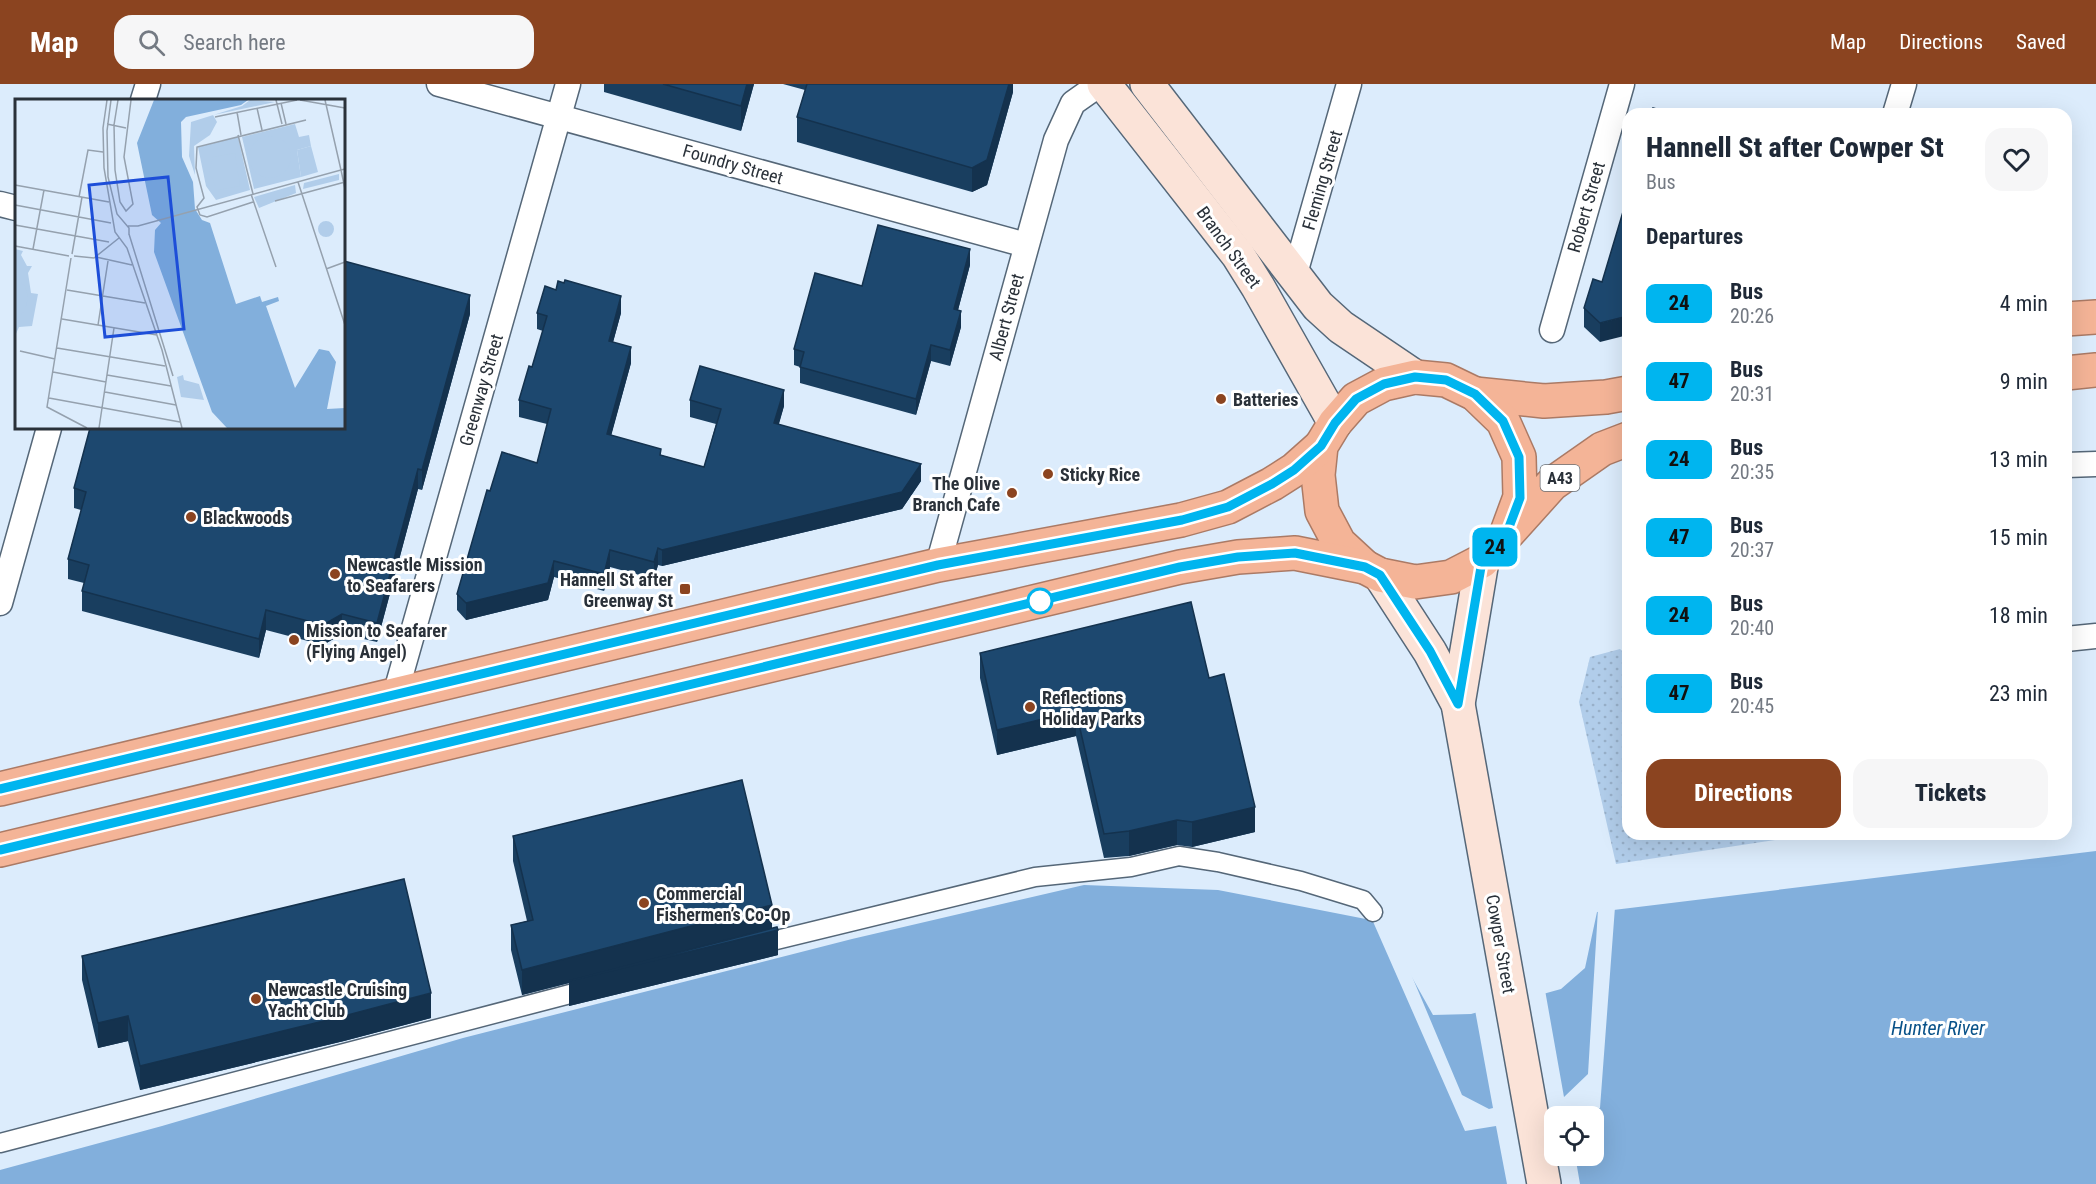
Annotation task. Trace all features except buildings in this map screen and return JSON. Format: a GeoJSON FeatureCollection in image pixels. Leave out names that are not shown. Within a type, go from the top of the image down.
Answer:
{"type":"FeatureCollection","features":[{"type":"Feature","properties":{"kind":"highway"},"geometry":{"type":"LineString","coordinates":[[2072,318],[2096,316]]}},
{"type":"Feature","properties":{"kind":"highway"},"geometry":{"type":"LineString","coordinates":[[2072,372],[2096,370]]}},
{"type":"Feature","properties":{"kind":"highway","name":"A43"},"geometry":{"type":"LineString","coordinates":[[0,789],[938,565],[1182,520],[1228,507],[1294,470],[1328,434],[1356,399],[1384,384],[1415,377],[1446,380],[1475,394],[1503,421],[1519,457],[1520,498],[1506,535]]}},
{"type":"Feature","properties":{"kind":"highway","name":"A43"},"geometry":{"type":"LineString","coordinates":[[1475,394],[1544,401],[1622,394]]}},
{"type":"Feature","properties":{"kind":"highway"},"geometry":{"type":"LineString","coordinates":[[1328,434],[1318,475],[1322,511],[1339,543],[1373,571]]}},
{"type":"Feature","properties":{"kind":"highway","name":"A43"},"geometry":{"type":"LineString","coordinates":[[0,850],[1180,567],[1238,557],[1295,553],[1415,582],[1451,578],[1482,561],[1552,484],[1602,449],[1622,441]]}},
{"type":"Feature","properties":{"kind":"main road","name":"Branch Street"},"geometry":{"type":"LineString","coordinates":[[1102,84],[1238,255],[1258,287],[1328,434]]}},
{"type":"Feature","properties":{"kind":"main road","name":"Branch Street"},"geometry":{"type":"LineString","coordinates":[[1147,84],[1318,306],[1341,327],[1415,377]]}},
{"type":"Feature","properties":{"kind":"main road","name":"Cowper Street"},"geometry":{"type":"LineString","coordinates":[[1458,704],[1482,561]]}},
{"type":"Feature","properties":{"kind":"main road","name":"Cowper Street"},"geometry":{"type":"LineString","coordinates":[[1373,571],[1430,651],[1458,704],[1544,1184]]}},
{"type":"Feature","properties":{"kind":"street"},"geometry":{"type":"LineString","coordinates":[[143,99],[148,84]]}},
{"type":"Feature","properties":{"kind":"street","name":"Foundry Street"},"geometry":{"type":"LineString","coordinates":[[439,84],[559,115],[1026,245]]}},
{"type":"Feature","properties":{"kind":"street","name":"Greenway Street"},"geometry":{"type":"LineString","coordinates":[[395,695],[567,84]]}},
{"type":"Feature","properties":{"kind":"street","name":"Albert Street"},"geometry":{"type":"LineString","coordinates":[[938,565],[1056,140],[1073,104],[1102,84]]}},
{"type":"Feature","properties":{"kind":"street","name":"Fleming Street"},"geometry":{"type":"LineString","coordinates":[[1294,277],[1349,84]]}},
{"type":"Feature","properties":{"kind":"street","name":"Robert Street"},"geometry":{"type":"LineString","coordinates":[[1552,330],[1622,84]]}},
{"type":"Feature","properties":{"kind":"street"},"geometry":{"type":"LineString","coordinates":[[1897,108],[1904,84]]}},
{"type":"Feature","properties":{"kind":"street"},"geometry":{"type":"LineString","coordinates":[[0,204],[15,208]]}},
{"type":"Feature","properties":{"kind":"street"},"geometry":{"type":"LineString","coordinates":[[0,603],[49,429]]}},
{"type":"Feature","properties":{"kind":"street"},"geometry":{"type":"LineString","coordinates":[[2072,465],[2096,464]]}},
{"type":"Feature","properties":{"kind":"street"},"geometry":{"type":"LineString","coordinates":[[2072,638],[2096,636]]}},
{"type":"Feature","properties":{"kind":"street"},"geometry":{"type":"LineString","coordinates":[[744,948],[1035,877],[1131,867],[1179,856],[1218,862],[1301,881],[1363,900],[1373,912]]}},
{"type":"Feature","properties":{"kind":"street"},"geometry":{"type":"LineString","coordinates":[[0,1143],[608,984]]}},
{"type":"Feature","properties":{"kind":"shaded area"},"geometry":{"type":"Polygon","coordinates":[[[1620,649],[1622,651],[1622,840],[1775,840],[1616,864],[1579,702],[1590,657],[1620,649]]]}},
{"type":"Feature","properties":{"kind":"water","name":"Hunter River"},"geometry":{"type":"Polygon","coordinates":[[[2096,851],[2096,1184],[0,1184],[0,1170],[162,1126],[463,1038],[852,939],[1084,885],[1218,890],[1381,922],[1433,1015],[1471,1014],[1561,989],[1585,968],[1597,912],[2096,851]]]}},
{"type":"Feature","properties":{"kind":"pier"},"geometry":{"type":"Polygon","coordinates":[[[1615,907],[1600,1106],[1544,1106],[1544,1166],[1577,1166],[1580,1184],[1507,1184],[1496,1126],[1465,1131],[1371,917],[1383,920],[1403,955],[1462,1095],[1489,1109],[1493,1108],[1475,1010],[1545,990],[1564,1097],[1588,1074],[1598,909],[1615,907]]]}},
{"type":"Feature","properties":{"kind":"bus line","name":"24"},"geometry":{"type":"LineString","coordinates":[[0,789],[938,565],[1182,520],[1228,507],[1294,470],[1321,446],[1335,423],[1356,399],[1384,384],[1415,377],[1446,380],[1475,394],[1503,421],[1519,457],[1520,498],[1506,535],[1482,561],[1458,704],[1430,651],[1380,575],[1365,567],[1295,553],[1238,557],[1180,567],[0,850]]}},
{"type":"Feature","properties":{"kind":"place","name":"Batteries"},"geometry":{"type":"Point","coordinates":[1221,399]}},
{"type":"Feature","properties":{"kind":"place","name":"Sticky Rice"},"geometry":{"type":"Point","coordinates":[1048,474]}},
{"type":"Feature","properties":{"kind":"place","name":"The Olive Branch Cafe"},"geometry":{"type":"Point","coordinates":[1012,493]}},
{"type":"Feature","properties":{"kind":"place","name":"Blackwoods"},"geometry":{"type":"Point","coordinates":[191,517]}},
{"type":"Feature","properties":{"kind":"place","name":"Newcastle Mission to Seafarers"},"geometry":{"type":"Point","coordinates":[335,574]}},
{"type":"Feature","properties":{"kind":"place","name":"Hannell St after Greenway St"},"geometry":{"type":"Point","coordinates":[685,589]}},
{"type":"Feature","properties":{"kind":"place","name":"Mission to Seafarer (Flying Angel)"},"geometry":{"type":"Point","coordinates":[294,640]}},
{"type":"Feature","properties":{"kind":"place","name":"Reflections Holiday Parks"},"geometry":{"type":"Point","coordinates":[1030,707]}},
{"type":"Feature","properties":{"kind":"place","name":"Commercial Fishermen’s Co-Op"},"geometry":{"type":"Point","coordinates":[644,903]}},
{"type":"Feature","properties":{"kind":"place","name":"Newcastle Cruising Yacht Club"},"geometry":{"type":"Point","coordinates":[256,999]}}]}
